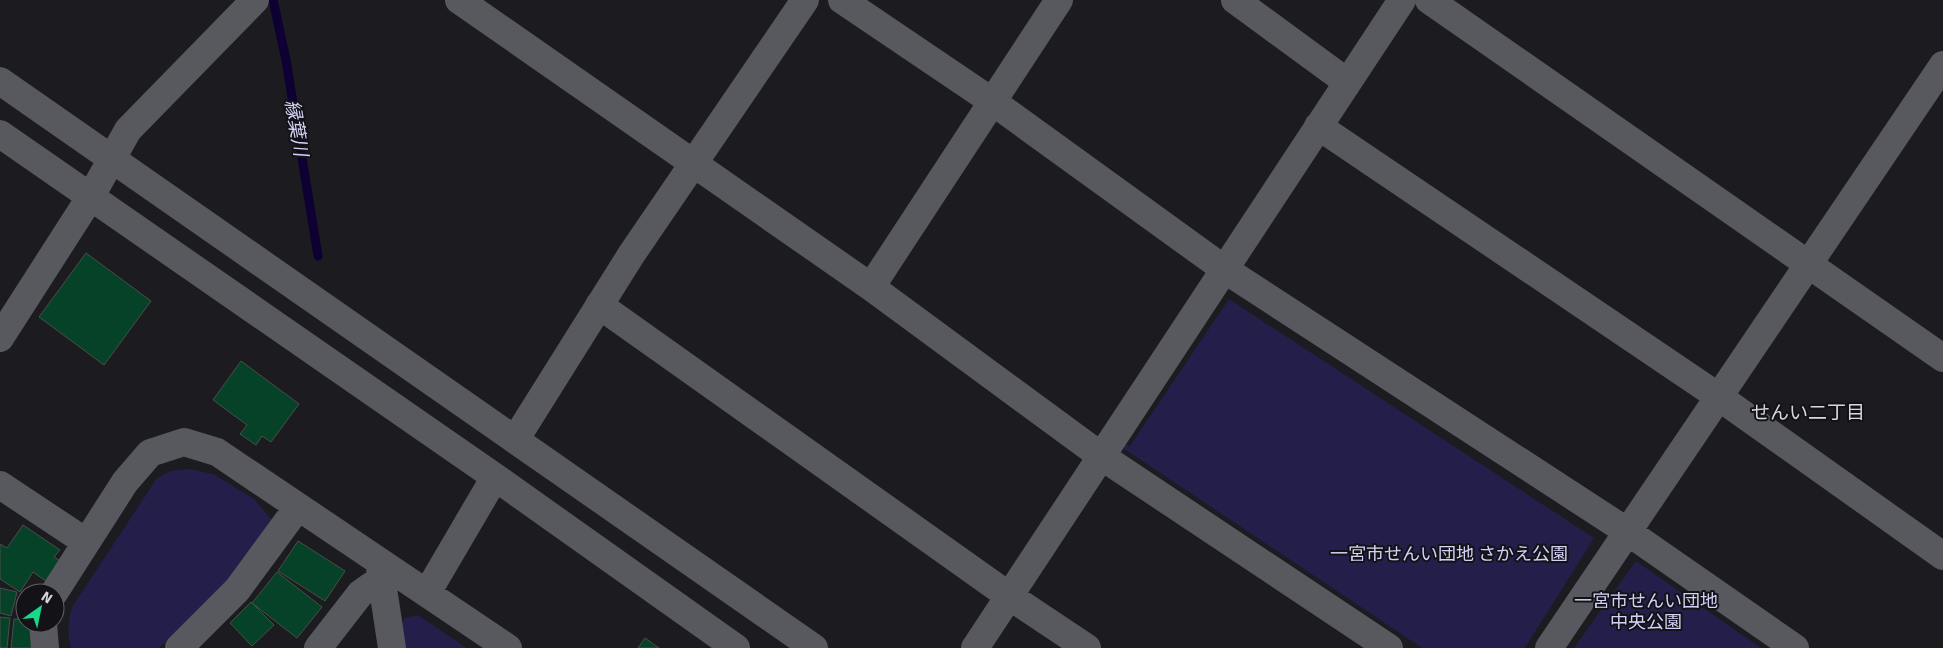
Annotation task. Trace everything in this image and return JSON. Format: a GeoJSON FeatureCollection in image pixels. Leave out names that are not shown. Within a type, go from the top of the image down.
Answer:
{"type":"FeatureCollection","features":[{"type":"Feature","properties":{"kind":"street"},"geometry":{"type":"LineString","coordinates":[[459,0],[871,287],[1101,456],[1389,648]]}},
{"type":"Feature","properties":{"kind":"street"},"geometry":{"type":"LineString","coordinates":[[515,440],[599,305],[805,0]]}},
{"type":"Feature","properties":{"kind":"street"},"geometry":{"type":"LineString","coordinates":[[842,0],[993,102],[1224,269],[1628,532],[1795,648]]}},
{"type":"Feature","properties":{"kind":"street"},"geometry":{"type":"LineString","coordinates":[[871,287],[1059,0]]}},
{"type":"Feature","properties":{"kind":"street"},"geometry":{"type":"LineString","coordinates":[[1236,0],[1347,82]]}},
{"type":"Feature","properties":{"kind":"street"},"geometry":{"type":"LineString","coordinates":[[975,648],[1402,0]]}},
{"type":"Feature","properties":{"kind":"street"},"geometry":{"type":"LineString","coordinates":[[1429,0],[1943,358]]}},
{"type":"Feature","properties":{"kind":"street"},"geometry":{"type":"LineString","coordinates":[[0,338],[91,196],[128,130],[241,7]]}},
{"type":"Feature","properties":{"kind":"street"},"geometry":{"type":"LineString","coordinates":[[1550,648],[1943,65]]}},
{"type":"Feature","properties":{"kind":"street"},"geometry":{"type":"LineString","coordinates":[[0,81],[814,648]]}},
{"type":"Feature","properties":{"kind":"street"},"geometry":{"type":"LineString","coordinates":[[1318,126],[1720,397],[1943,556]]}},
{"type":"Feature","properties":{"kind":"street"},"geometry":{"type":"LineString","coordinates":[[0,134],[495,477],[736,648]]}},
{"type":"Feature","properties":{"kind":"street"},"geometry":{"type":"LineString","coordinates":[[599,305],[1009,596],[1087,648]]}},
{"type":"Feature","properties":{"kind":"street"},"geometry":{"type":"LineString","coordinates":[[60,583],[124,482],[150,453],[184,442],[216,452],[298,506],[380,570],[427,593],[508,648]]}},
{"type":"Feature","properties":{"kind":"street"},"geometry":{"type":"LineString","coordinates":[[427,593],[495,477]]}},
{"type":"Feature","properties":{"kind":"street"},"geometry":{"type":"LineString","coordinates":[[0,485],[86,542]]}},
{"type":"Feature","properties":{"kind":"street"},"geometry":{"type":"LineString","coordinates":[[179,648],[237,590],[298,506]]}},
{"type":"Feature","properties":{"kind":"street"},"geometry":{"type":"LineString","coordinates":[[318,648],[380,570]]}},
{"type":"Feature","properties":{"kind":"street"},"geometry":{"type":"LineString","coordinates":[[380,570],[392,648]]}},
{"type":"Feature","properties":{"kind":"street"},"geometry":{"type":"LineString","coordinates":[[44,633],[45,648]]}},
{"type":"Feature","properties":{"kind":"green space","name":"一宮市せんい団地 さかえ公園"},"geometry":{"type":"Polygon","coordinates":[[[1229,299],[1594,538],[1525,648],[1422,648],[1111,440],[1130,446],[1229,299]]]}},
{"type":"Feature","properties":{"kind":"green space"},"geometry":{"type":"Polygon","coordinates":[[[189,469],[213,474],[254,499],[272,520],[226,583],[159,648],[71,648],[68,628],[72,607],[157,478],[170,471],[189,469]]]}},
{"type":"Feature","properties":{"kind":"green space","name":"一宮市せんい団地 中央公園"},"geometry":{"type":"Polygon","coordinates":[[[1636,561],[1761,648],[1574,648],[1636,561]]]}},
{"type":"Feature","properties":{"kind":"green space"},"geometry":{"type":"Polygon","coordinates":[[[418,615],[467,648],[403,648],[399,627],[405,618],[418,615]]]}},
{"type":"Feature","properties":{"kind":"building"},"geometry":{"type":"Polygon","coordinates":[[[86,253],[151,301],[104,365],[39,317],[86,253]]]}},
{"type":"Feature","properties":{"kind":"building"},"geometry":{"type":"Polygon","coordinates":[[[241,361],[299,404],[271,442],[262,436],[256,445],[240,434],[247,425],[213,400],[241,361]]]}},
{"type":"Feature","properties":{"kind":"building"},"geometry":{"type":"Polygon","coordinates":[[[23,525],[60,550],[54,557],[64,563],[51,583],[33,572],[26,583],[15,583],[15,589],[0,579],[0,544],[7,548],[23,525]]]}},
{"type":"Feature","properties":{"kind":"building"},"geometry":{"type":"Polygon","coordinates":[[[298,541],[345,571],[325,601],[278,571],[298,541]]]}},
{"type":"Feature","properties":{"kind":"building"},"geometry":{"type":"Polygon","coordinates":[[[277,572],[322,607],[297,638],[252,603],[277,572]]]}},
{"type":"Feature","properties":{"kind":"building"},"geometry":{"type":"Polygon","coordinates":[[[0,588],[15,592],[11,616],[0,613],[0,588]]]}},
{"type":"Feature","properties":{"kind":"building"},"geometry":{"type":"Polygon","coordinates":[[[251,602],[274,625],[252,646],[230,623],[251,602]]]}},
{"type":"Feature","properties":{"kind":"building"},"geometry":{"type":"Polygon","coordinates":[[[0,617],[10,618],[7,648],[0,648],[0,617]]]}},
{"type":"Feature","properties":{"kind":"building"},"geometry":{"type":"Polygon","coordinates":[[[14,619],[15,633],[39,633],[40,648],[11,648],[14,619]]]}},
{"type":"Feature","properties":{"kind":"building"},"geometry":{"type":"Polygon","coordinates":[[[645,638],[659,648],[638,648],[645,638]]]}},
{"type":"Feature","properties":{"kind":"waterway","name":"縁葉川"},"geometry":{"type":"LineString","coordinates":[[273,0],[286,60],[318,256]]}},
{"type":"Feature","properties":{"kind":"district","name":"せんい二丁目"},"geometry":{"type":"Point","coordinates":[1808,413]}}]}
